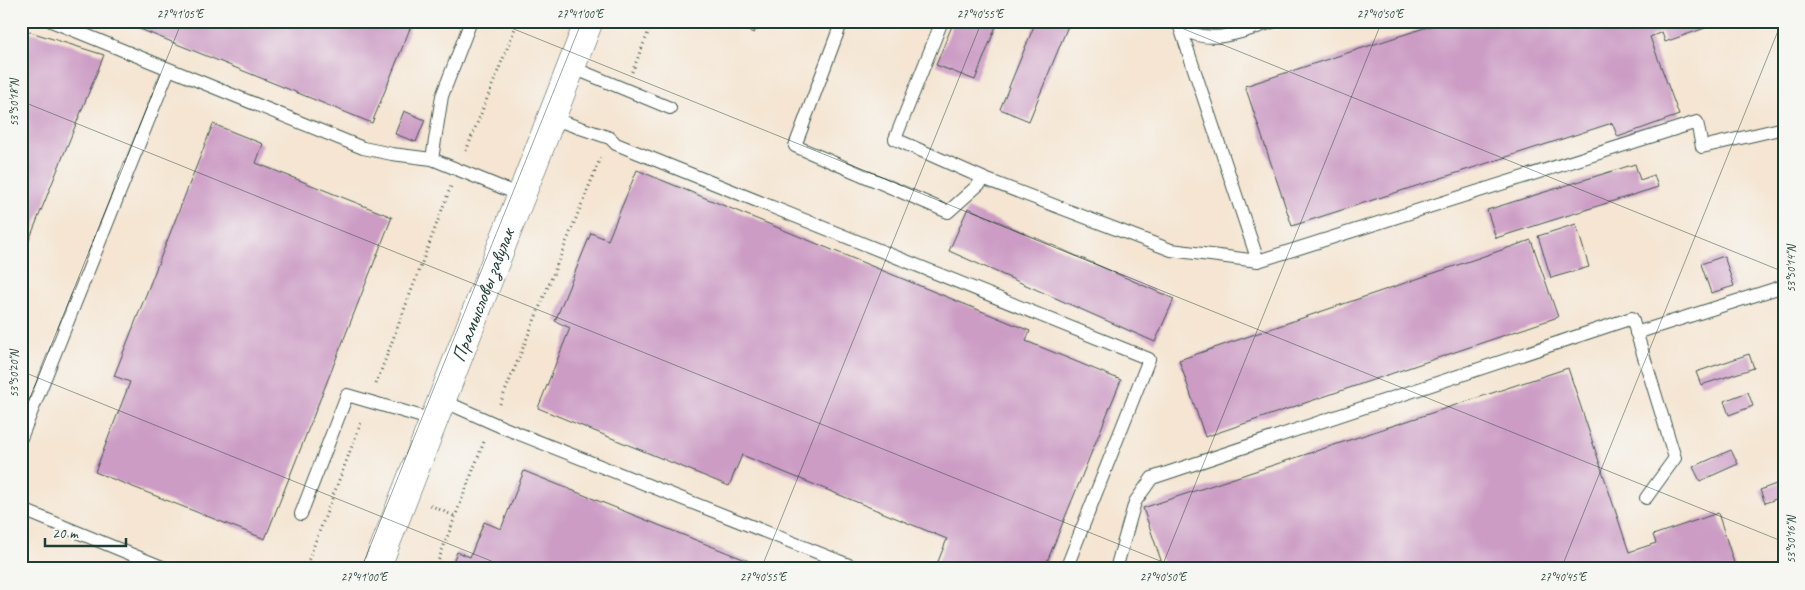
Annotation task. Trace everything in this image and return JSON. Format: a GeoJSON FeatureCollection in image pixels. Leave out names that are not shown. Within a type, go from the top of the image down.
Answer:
{"type":"FeatureCollection","features":[{"type":"Feature","properties":{"kind":"street","name":"Прамысловы завулак"},"geometry":{"type":"LineString","coordinates":[[376,569],[520,195],[590,21]]}},
{"type":"Feature","properties":{"kind":"lane"},"geometry":{"type":"LineString","coordinates":[[51,21],[363,148],[432,159],[459,168],[520,195]]}},
{"type":"Feature","properties":{"kind":"lane"},"geometry":{"type":"LineString","coordinates":[[432,159],[442,96],[471,21]]}},
{"type":"Feature","properties":{"kind":"lane"},"geometry":{"type":"LineString","coordinates":[[842,21],[795,146],[948,212],[985,179]]}},
{"type":"Feature","properties":{"kind":"lane"},"geometry":{"type":"LineString","coordinates":[[942,21],[894,139],[985,179],[1172,250],[1258,261],[1696,122],[1702,147],[1784,128]]}},
{"type":"Feature","properties":{"kind":"lane"},"geometry":{"type":"LineString","coordinates":[[1177,24],[1200,36],[1224,37],[1275,21]]}},
{"type":"Feature","properties":{"kind":"lane"},"geometry":{"type":"LineString","coordinates":[[1177,24],[1258,261]]}},
{"type":"Feature","properties":{"kind":"lane"},"geometry":{"type":"LineString","coordinates":[[571,67],[670,108]]}},
{"type":"Feature","properties":{"kind":"lane"},"geometry":{"type":"LineString","coordinates":[[21,438],[169,68]]}},
{"type":"Feature","properties":{"kind":"lane"},"geometry":{"type":"LineString","coordinates":[[551,118],[610,138],[616,144],[1149,359],[1066,569]]}},
{"type":"Feature","properties":{"kind":"lane"},"geometry":{"type":"LineString","coordinates":[[1636,333],[1784,286]]}},
{"type":"Feature","properties":{"kind":"lane"},"geometry":{"type":"LineString","coordinates":[[1116,569],[1135,502],[1152,478],[1632,318],[1675,458],[1646,498]]}},
{"type":"Feature","properties":{"kind":"lane"},"geometry":{"type":"LineString","coordinates":[[301,514],[347,395],[369,402],[437,410],[492,424],[859,569]]}},
{"type":"Feature","properties":{"kind":"lane"},"geometry":{"type":"LineString","coordinates":[[21,509],[168,569]]}},
{"type":"Feature","properties":{"kind":"path"},"geometry":{"type":"LineString","coordinates":[[305,569],[445,198],[459,168],[518,21]]}},
{"type":"Feature","properties":{"kind":"path"},"geometry":{"type":"LineString","coordinates":[[625,88],[653,21]]}},
{"type":"Feature","properties":{"kind":"path"},"geometry":{"type":"LineString","coordinates":[[435,569],[492,424],[610,138]]}},
{"type":"Feature","properties":{"kind":"building"},"geometry":{"type":"Polygon","coordinates":[[[120,21],[413,21],[372,123],[120,21]]]}},
{"type":"Feature","properties":{"kind":"building"},"geometry":{"type":"Polygon","coordinates":[[[723,21],[759,21],[754,33],[723,21]]]}},
{"type":"Feature","properties":{"kind":"building"},"geometry":{"type":"Polygon","coordinates":[[[954,21],[998,21],[975,80],[936,65],[954,21]]]}},
{"type":"Feature","properties":{"kind":"building"},"geometry":{"type":"Polygon","coordinates":[[[1036,21],[1070,21],[1029,121],[1000,109],[1036,21]]]}},
{"type":"Feature","properties":{"kind":"building"},"geometry":{"type":"Polygon","coordinates":[[[1446,21],[1703,21],[1705,28],[1665,42],[1662,32],[1650,37],[1679,115],[1618,137],[1612,123],[1292,226],[1245,86],[1446,21]]]}},
{"type":"Feature","properties":{"kind":"building"},"geometry":{"type":"Polygon","coordinates":[[[21,29],[104,55],[21,260],[21,29]]]}},
{"type":"Feature","properties":{"kind":"building"},"geometry":{"type":"Polygon","coordinates":[[[404,111],[425,120],[416,142],[395,134],[404,111]]]}},
{"type":"Feature","properties":{"kind":"building"},"geometry":{"type":"Polygon","coordinates":[[[213,124],[263,144],[256,163],[392,217],[265,539],[95,472],[130,382],[114,376],[213,124]]]}},
{"type":"Feature","properties":{"kind":"building"},"geometry":{"type":"Polygon","coordinates":[[[1635,164],[1640,180],[1654,175],[1658,187],[1496,238],[1487,210],[1635,164]]]}},
{"type":"Feature","properties":{"kind":"building"},"geometry":{"type":"Polygon","coordinates":[[[637,170],[1030,331],[1026,341],[1121,380],[1044,569],[935,569],[947,539],[742,455],[729,486],[538,408],[570,328],[555,321],[591,233],[608,240],[637,170]]]}},
{"type":"Feature","properties":{"kind":"building"},"geometry":{"type":"Polygon","coordinates":[[[968,208],[1174,299],[1155,342],[949,251],[968,208]]]}},
{"type":"Feature","properties":{"kind":"building"},"geometry":{"type":"Polygon","coordinates":[[[1576,224],[1589,267],[1551,278],[1538,236],[1576,224]]]}},
{"type":"Feature","properties":{"kind":"building"},"geometry":{"type":"Polygon","coordinates":[[[1531,240],[1558,317],[1205,437],[1179,360],[1531,240]]]}},
{"type":"Feature","properties":{"kind":"building"},"geometry":{"type":"Polygon","coordinates":[[[1724,256],[1734,286],[1711,293],[1701,264],[1724,256]]]}},
{"type":"Feature","properties":{"kind":"building"},"geometry":{"type":"Polygon","coordinates":[[[1749,354],[1754,368],[1701,385],[1696,372],[1749,354]]]}},
{"type":"Feature","properties":{"kind":"building"},"geometry":{"type":"Polygon","coordinates":[[[1568,368],[1629,552],[1656,543],[1653,535],[1718,513],[1736,569],[1164,569],[1143,508],[1568,368]]]}},
{"type":"Feature","properties":{"kind":"building"},"geometry":{"type":"Polygon","coordinates":[[[1748,392],[1753,406],[1729,415],[1724,401],[1748,392]]]}},
{"type":"Feature","properties":{"kind":"building"},"geometry":{"type":"Polygon","coordinates":[[[1731,450],[1738,464],[1700,481],[1693,467],[1731,450]]]}},
{"type":"Feature","properties":{"kind":"building"},"geometry":{"type":"Polygon","coordinates":[[[524,471],[768,569],[450,569],[457,552],[470,557],[484,522],[501,529],[524,471]]]}},
{"type":"Feature","properties":{"kind":"building"},"geometry":{"type":"Polygon","coordinates":[[[1784,481],[1784,496],[1765,503],[1760,490],[1784,481]]]}}]}
